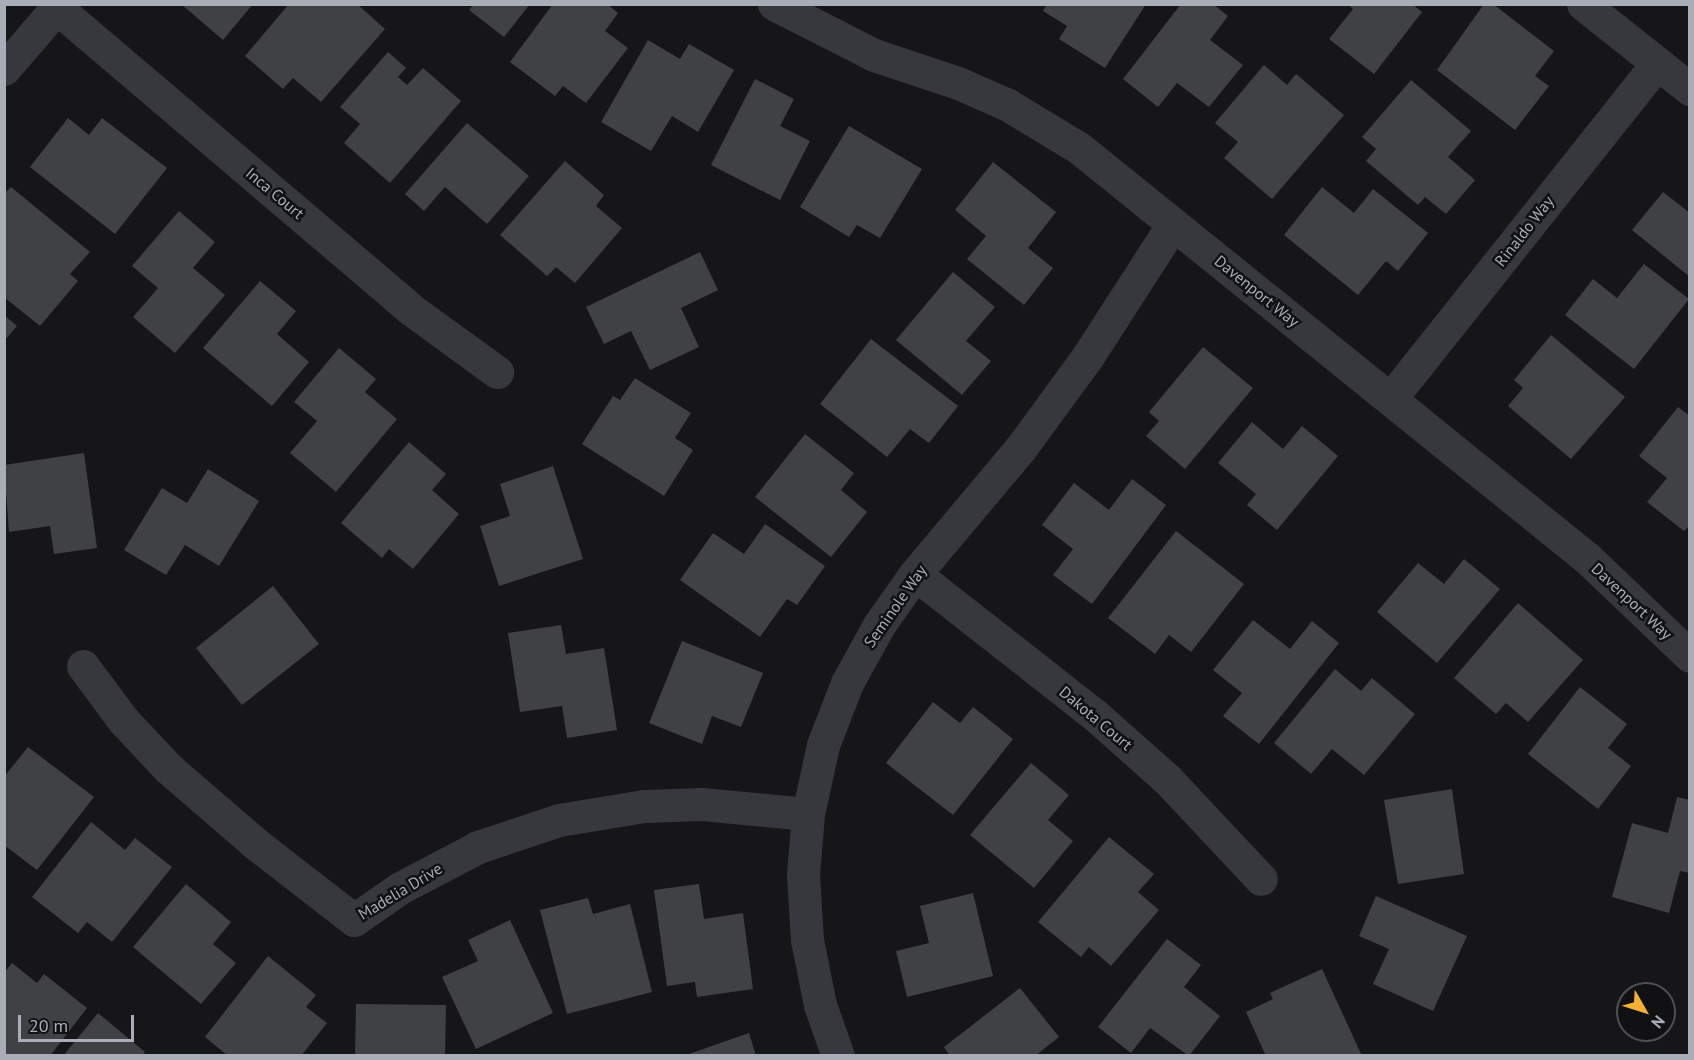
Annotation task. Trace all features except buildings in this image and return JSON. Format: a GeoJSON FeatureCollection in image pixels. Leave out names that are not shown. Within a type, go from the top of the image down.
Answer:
{"type":"FeatureCollection","features":[{"type":"Feature","properties":{"kind":"street","name":"Davenport Way"},"geometry":{"type":"LineString","coordinates":[[774,4],[874,55],[958,83],[1008,105],[1079,148],[1587,558],[1689,656]]}},
{"type":"Feature","properties":{"kind":"street"},"geometry":{"type":"LineString","coordinates":[[1583,4],[1689,90]]}},
{"type":"Feature","properties":{"kind":"street"},"geometry":{"type":"LineString","coordinates":[[4,69],[59,6]]}},
{"type":"Feature","properties":{"kind":"street","name":"Inca Court"},"geometry":{"type":"LineString","coordinates":[[59,6],[409,308],[497,372]]}},
{"type":"Feature","properties":{"kind":"street","name":"Rinaldo Way"},"geometry":{"type":"LineString","coordinates":[[1391,398],[1657,63]]}},
{"type":"Feature","properties":{"kind":"street","name":"Seminole Way"},"geometry":{"type":"LineString","coordinates":[[838,1056],[820,1005],[807,940],[803,874],[808,814],[824,745],[847,682],[879,625],[915,574],[1027,440],[1088,356],[1173,224]]}},
{"type":"Feature","properties":{"kind":"street","name":"Dakota Court"},"geometry":{"type":"LineString","coordinates":[[915,574],[1096,716],[1167,779],[1261,879]]}},
{"type":"Feature","properties":{"kind":"street","name":"Madelia Drive"},"geometry":{"type":"LineString","coordinates":[[83,666],[123,720],[168,768],[256,844],[354,920],[400,888],[478,847],[559,820],[644,806],[702,804],[808,814]]}}]}
